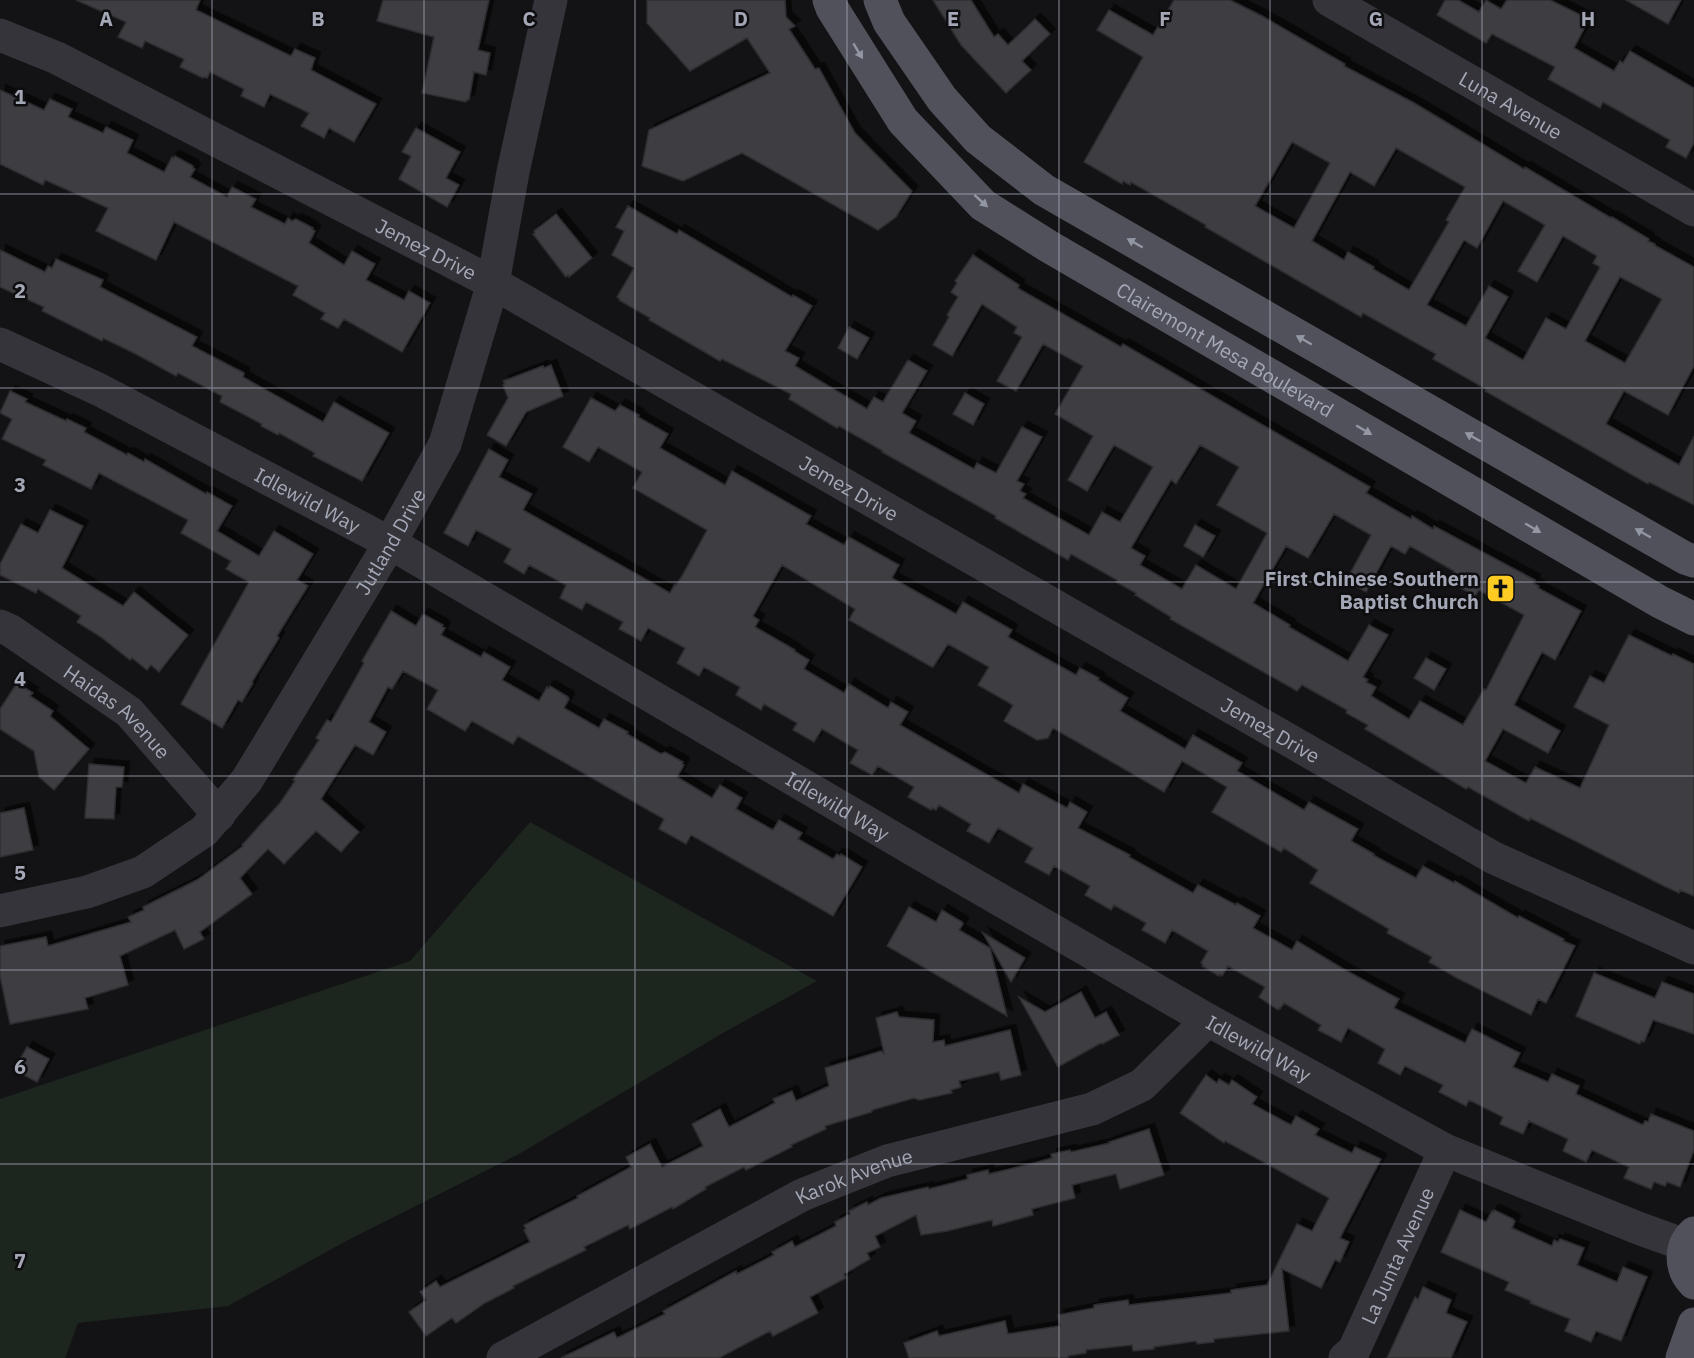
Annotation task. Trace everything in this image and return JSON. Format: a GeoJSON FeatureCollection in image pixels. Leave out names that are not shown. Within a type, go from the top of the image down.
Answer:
{"type":"FeatureCollection","features":[{"type":"Feature","properties":{"kind":"main road","name":"Clairemont Mesa Boulevard"},"geometry":{"type":"LineString","coordinates":[[830,0],[832,8],[903,121],[983,205],[1048,246],[1650,597],[1694,619]]}},
{"type":"Feature","properties":{"kind":"main road"},"geometry":{"type":"LineString","coordinates":[[879,0],[889,22],[949,107],[978,139],[1044,190],[1674,552],[1694,561]]}},
{"type":"Feature","properties":{"kind":"main road"},"geometry":{"type":"LineString","coordinates":[[1690,1239],[1683,1256],[1684,1268],[1694,1283]]}},
{"type":"Feature","properties":{"kind":"main road"},"geometry":{"type":"LineString","coordinates":[[1682,1358],[1694,1324]]}},
{"type":"Feature","properties":{"kind":"street","name":"Jutland Drive"},"geometry":{"type":"LineString","coordinates":[[0,911],[87,892],[143,872],[204,831],[247,780],[390,543],[445,444],[493,283],[513,172],[551,0]]}},
{"type":"Feature","properties":{"kind":"street","name":"Luna Avenue"},"geometry":{"type":"LineString","coordinates":[[1329,0],[1694,210]]}},
{"type":"Feature","properties":{"kind":"street","name":"Jemez Drive"},"geometry":{"type":"LineString","coordinates":[[0,35],[57,58],[493,283],[1494,858],[1694,948]]}},
{"type":"Feature","properties":{"kind":"street","name":"Idlewild Way"},"geometry":{"type":"LineString","coordinates":[[0,344],[100,390],[390,543],[1208,1020],[1445,1150],[1638,1228],[1690,1239]]}},
{"type":"Feature","properties":{"kind":"street","name":"Haidas Avenue"},"geometry":{"type":"LineString","coordinates":[[0,626],[11,631],[129,712],[219,815]]}},
{"type":"Feature","properties":{"kind":"street","name":"Karok Avenue"},"geometry":{"type":"LineString","coordinates":[[503,1358],[802,1195],[887,1161],[1092,1109],[1142,1085],[1208,1020]]}},
{"type":"Feature","properties":{"kind":"street","name":"La Junta Avenue"},"geometry":{"type":"LineString","coordinates":[[1345,1358],[1354,1350],[1445,1150]]}},
{"type":"Feature","properties":{"kind":"shaded area"},"geometry":{"type":"Polygon","coordinates":[[[530,822],[817,981],[723,1033],[519,1154],[350,1239],[228,1306],[78,1323],[65,1358],[0,1358],[0,1099],[410,961],[530,822]]]}},
{"type":"Feature","properties":{"kind":"building"},"geometry":{"type":"Polygon","coordinates":[[[76,0],[200,0],[196,10],[291,56],[295,49],[315,58],[311,70],[376,104],[354,142],[329,128],[324,138],[301,126],[309,113],[270,94],[264,107],[241,96],[244,89],[210,72],[207,78],[203,78],[180,67],[184,59],[145,41],[142,48],[118,37],[126,22],[76,0]]]}},
{"type":"Feature","properties":{"kind":"building"},"geometry":{"type":"Polygon","coordinates":[[[383,0],[489,0],[478,50],[490,53],[486,75],[474,72],[469,100],[466,102],[422,93],[434,37],[377,21],[383,0]]]}},
{"type":"Feature","properties":{"kind":"building"},"geometry":{"type":"Polygon","coordinates":[[[647,0],[785,0],[786,17],[795,26],[789,29],[815,69],[819,68],[855,133],[912,191],[896,217],[878,230],[742,153],[683,181],[642,166],[649,130],[770,73],[747,38],[690,71],[647,23],[647,0]]]}},
{"type":"Feature","properties":{"kind":"building"},"geometry":{"type":"Polygon","coordinates":[[[933,0],[971,0],[994,37],[998,34],[1008,45],[1035,19],[1050,34],[1022,61],[1031,70],[1006,93],[961,45],[933,0]]]}},
{"type":"Feature","properties":{"kind":"building"},"geometry":{"type":"Polygon","coordinates":[[[1174,0],[1230,0],[1345,64],[1344,66],[1414,103],[1694,267],[1694,366],[1668,415],[1624,391],[1606,424],[1679,465],[1694,436],[1694,505],[1649,482],[1648,484],[1485,391],[1486,389],[1433,359],[1436,354],[1363,313],[1361,317],[1131,182],[1130,185],[1123,181],[1122,184],[1084,162],[1143,57],[1097,30],[1109,10],[1153,35],[1174,0]],[[1292,142],[1255,206],[1294,228],[1330,163],[1292,142]],[[1396,148],[1374,186],[1350,172],[1312,241],[1344,260],[1348,252],[1409,290],[1449,222],[1446,220],[1465,187],[1396,148]],[[1503,201],[1477,248],[1464,240],[1427,305],[1466,326],[1489,286],[1508,297],[1485,338],[1523,360],[1546,318],[1566,329],[1600,267],[1593,263],[1597,256],[1563,236],[1537,282],[1518,271],[1545,225],[1503,201]],[[1620,277],[1585,341],[1625,363],[1662,299],[1620,277]]]}},
{"type":"Feature","properties":{"kind":"building"},"geometry":{"type":"Polygon","coordinates":[[[1445,0],[1458,0],[1479,12],[1486,0],[1501,9],[1507,0],[1550,0],[1589,19],[1574,48],[1614,71],[1620,61],[1623,63],[1630,51],[1694,88],[1694,143],[1686,158],[1666,147],[1670,140],[1603,102],[1600,108],[1548,79],[1555,67],[1492,34],[1486,43],[1437,15],[1445,0]]]}},
{"type":"Feature","properties":{"kind":"building"},"geometry":{"type":"Polygon","coordinates":[[[1626,0],[1681,0],[1668,24],[1626,0]]]}},
{"type":"Feature","properties":{"kind":"building"},"geometry":{"type":"Polygon","coordinates":[[[0,90],[44,110],[50,99],[72,109],[68,117],[103,133],[106,127],[133,140],[127,153],[164,172],[172,157],[175,156],[193,166],[195,169],[190,177],[227,197],[232,187],[256,199],[251,207],[285,224],[288,218],[292,221],[296,219],[313,228],[315,231],[309,243],[344,265],[352,251],[375,264],[366,280],[404,300],[409,291],[430,303],[402,352],[344,319],[338,328],[321,319],[325,313],[293,295],[298,286],[174,222],[156,260],[96,231],[108,208],[45,180],[43,185],[0,164],[0,90]]]}},
{"type":"Feature","properties":{"kind":"building"},"geometry":{"type":"Polygon","coordinates":[[[416,128],[460,152],[446,178],[459,185],[447,207],[399,179],[411,156],[402,152],[416,128]]]}},
{"type":"Feature","properties":{"kind":"building"},"geometry":{"type":"Polygon","coordinates":[[[628,206],[677,234],[679,230],[792,297],[793,295],[812,306],[785,351],[799,358],[795,366],[867,409],[874,397],[883,402],[908,360],[927,371],[902,413],[916,421],[909,433],[974,469],[977,463],[996,473],[1022,427],[1042,437],[1017,481],[1024,484],[1020,491],[1026,494],[1023,498],[1089,535],[1102,512],[1120,522],[1153,467],[1114,445],[1087,491],[1068,480],[1093,436],[1055,414],[1083,366],[1043,344],[1016,391],[997,381],[1022,337],[1014,333],[1017,327],[982,304],[952,356],[933,345],[958,297],[951,292],[957,283],[955,281],[973,255],[1019,285],[1019,289],[1121,347],[1123,344],[1370,487],[1366,493],[1411,519],[1412,516],[1433,529],[1434,526],[1535,580],[1533,583],[1539,586],[1538,588],[1581,611],[1555,660],[1542,652],[1514,705],[1560,731],[1548,753],[1503,729],[1485,761],[1526,783],[1535,767],[1580,788],[1609,725],[1574,707],[1590,676],[1604,683],[1629,635],[1694,664],[1694,896],[1680,890],[1679,893],[1664,886],[1530,818],[1529,821],[1468,787],[1466,789],[1365,729],[1368,725],[1346,713],[1347,710],[1302,685],[1297,691],[1170,619],[1171,617],[1135,595],[1136,593],[1116,582],[1117,580],[1071,554],[1068,560],[883,451],[839,426],[837,428],[789,399],[791,394],[722,359],[720,361],[649,320],[650,318],[617,297],[634,268],[612,255],[624,231],[616,227],[628,206]],[[1200,445],[1176,484],[1171,480],[1131,548],[1145,556],[1140,565],[1182,589],[1196,565],[1236,589],[1267,533],[1217,505],[1239,467],[1200,445]],[[1334,514],[1308,558],[1286,546],[1253,603],[1348,661],[1369,625],[1388,635],[1363,677],[1368,680],[1366,682],[1376,687],[1371,696],[1409,719],[1420,701],[1463,725],[1484,689],[1486,690],[1524,615],[1479,590],[1475,596],[1448,581],[1454,571],[1410,546],[1405,554],[1391,546],[1366,592],[1346,581],[1371,535],[1334,514]]]}},
{"type":"Feature","properties":{"kind":"building"},"geometry":{"type":"Polygon","coordinates":[[[556,214],[592,258],[569,277],[568,275],[566,277],[533,234],[556,214]]]}},
{"type":"Feature","properties":{"kind":"building"},"geometry":{"type":"Polygon","coordinates":[[[0,250],[45,272],[48,266],[52,268],[56,259],[103,280],[100,287],[197,337],[192,346],[244,373],[243,377],[323,422],[334,402],[389,433],[362,481],[313,456],[315,453],[220,402],[222,396],[178,373],[176,376],[103,338],[102,341],[42,311],[44,307],[0,287],[0,250]]]}},
{"type":"Feature","properties":{"kind":"building"},"geometry":{"type":"Polygon","coordinates":[[[849,327],[869,338],[857,359],[838,348],[849,327]]]}},
{"type":"Feature","properties":{"kind":"building"},"geometry":{"type":"Polygon","coordinates":[[[551,365],[563,396],[526,412],[506,446],[487,435],[508,398],[503,381],[551,365]]]}},
{"type":"Feature","properties":{"kind":"building"},"geometry":{"type":"Polygon","coordinates":[[[10,391],[27,399],[25,402],[86,428],[84,432],[127,455],[128,453],[144,462],[145,459],[206,494],[207,492],[232,506],[217,531],[259,556],[274,531],[313,554],[297,580],[308,586],[277,636],[279,638],[242,702],[238,700],[222,728],[181,704],[249,582],[226,569],[231,561],[181,533],[188,520],[99,473],[91,489],[43,465],[46,460],[2,439],[12,419],[0,413],[10,391]]]}},
{"type":"Feature","properties":{"kind":"building"},"geometry":{"type":"Polygon","coordinates":[[[965,393],[984,404],[973,425],[953,414],[965,393]]]}},
{"type":"Feature","properties":{"kind":"building"},"geometry":{"type":"Polygon","coordinates":[[[591,398],[615,411],[620,405],[639,415],[638,417],[668,434],[660,448],[725,485],[732,471],[811,516],[806,524],[844,545],[849,537],[899,565],[892,578],[956,614],[963,602],[1012,630],[1008,637],[1047,659],[1076,675],[1080,668],[1099,678],[1098,680],[1128,698],[1120,711],[1185,749],[1193,735],[1242,763],[1237,771],[1304,810],[1309,802],[1358,829],[1351,841],[1373,855],[1416,878],[1423,866],[1575,946],[1546,1003],[1538,999],[1531,1015],[1429,962],[1432,957],[1387,933],[1389,929],[1310,883],[1318,870],[1284,848],[1281,852],[1212,812],[1227,787],[1182,761],[1164,792],[1053,728],[1048,738],[1037,740],[1004,721],[1013,705],[978,685],[989,667],[948,644],[933,667],[930,666],[849,620],[855,609],[782,565],[753,616],[759,620],[755,627],[809,660],[804,669],[844,693],[849,684],[888,708],[891,702],[908,712],[900,725],[1019,793],[1023,784],[1067,808],[1070,802],[1087,812],[1078,828],[1130,855],[1129,857],[1193,893],[1198,885],[1260,916],[1253,928],[1292,950],[1297,941],[1399,999],[1394,1008],[1465,1043],[1472,1029],[1520,1053],[1513,1067],[1548,1082],[1552,1074],[1579,1086],[1576,1094],[1643,1125],[1645,1121],[1648,1122],[1651,1114],[1694,1131],[1694,1150],[1680,1187],[1667,1182],[1665,1186],[1654,1182],[1651,1189],[1624,1178],[1629,1167],[1592,1150],[1586,1162],[1563,1151],[1568,1139],[1529,1121],[1523,1134],[1500,1124],[1503,1117],[1469,1100],[1466,1106],[1439,1092],[1443,1085],[1405,1066],[1400,1075],[1378,1063],[1385,1049],[1348,1028],[1341,1042],[1318,1030],[1321,1025],[1284,1003],[1278,1010],[1259,997],[1265,987],[1228,966],[1222,976],[1220,974],[1219,976],[1202,966],[1201,963],[1208,951],[1172,930],[1165,943],[1142,930],[1146,923],[1114,905],[1111,910],[1085,895],[1090,886],[1054,866],[1049,875],[1025,862],[1033,848],[998,828],[989,843],[967,831],[971,824],[939,805],[936,810],[932,808],[931,810],[908,797],[914,787],[878,766],[872,775],[850,763],[858,750],[822,729],[814,742],[793,730],[797,723],[764,704],[761,710],[736,695],[740,687],[704,667],[699,676],[677,663],[685,648],[648,628],[641,641],[619,629],[623,622],[586,602],[582,610],[560,598],[566,585],[529,565],[524,574],[504,562],[511,549],[476,530],[468,546],[444,533],[489,449],[508,460],[499,477],[532,494],[523,510],[670,593],[707,530],[633,488],[642,472],[598,447],[589,462],[563,447],[591,398]]]}},
{"type":"Feature","properties":{"kind":"building"},"geometry":{"type":"Polygon","coordinates":[[[50,510],[83,526],[62,568],[123,606],[134,592],[188,635],[159,672],[151,665],[147,670],[132,658],[130,660],[77,622],[81,616],[38,589],[36,593],[0,575],[0,564],[21,524],[38,533],[50,510]]]}},
{"type":"Feature","properties":{"kind":"building"},"geometry":{"type":"Polygon","coordinates":[[[1195,525],[1215,536],[1203,557],[1184,546],[1195,525]]]}},
{"type":"Feature","properties":{"kind":"building"},"geometry":{"type":"Polygon","coordinates":[[[391,611],[416,626],[422,615],[425,615],[443,625],[442,627],[445,628],[441,635],[481,657],[484,652],[510,667],[502,680],[539,701],[547,687],[550,686],[568,697],[564,708],[599,728],[604,719],[661,754],[665,752],[683,762],[684,765],[677,777],[712,798],[720,785],[742,798],[736,809],[773,830],[779,820],[802,833],[798,839],[833,859],[837,854],[840,856],[841,854],[862,867],[833,916],[691,835],[686,844],[659,829],[664,819],[518,736],[513,744],[472,721],[465,731],[427,709],[438,690],[403,671],[392,689],[388,687],[369,722],[386,732],[373,755],[355,745],[321,799],[359,832],[341,852],[316,831],[284,864],[268,849],[240,878],[252,894],[200,932],[204,939],[184,949],[175,930],[120,956],[128,985],[85,998],[88,1009],[10,1024],[0,976],[0,946],[46,937],[48,946],[131,922],[128,917],[197,880],[243,846],[280,803],[295,781],[293,780],[319,740],[316,738],[327,720],[331,722],[391,611]]]}},
{"type":"Feature","properties":{"kind":"building"},"geometry":{"type":"Polygon","coordinates":[[[1426,658],[1446,669],[1434,690],[1414,678],[1426,658]]]}},
{"type":"Feature","properties":{"kind":"building"},"geometry":{"type":"Polygon","coordinates":[[[17,683],[33,693],[30,696],[53,711],[50,716],[89,749],[54,790],[39,777],[34,751],[0,729],[0,709],[17,683]]]}},
{"type":"Feature","properties":{"kind":"building"},"geometry":{"type":"Polygon","coordinates":[[[89,764],[124,767],[122,787],[116,787],[114,819],[85,818],[89,764]]]}},
{"type":"Feature","properties":{"kind":"building"},"geometry":{"type":"Polygon","coordinates":[[[24,808],[33,850],[0,857],[0,813],[24,808]]]}},
{"type":"Feature","properties":{"kind":"building"},"geometry":{"type":"Polygon","coordinates":[[[909,907],[936,922],[942,910],[962,922],[959,930],[990,948],[1007,1016],[887,946],[909,907]]]}},
{"type":"Feature","properties":{"kind":"building"},"geometry":{"type":"Polygon","coordinates":[[[983,933],[1025,958],[1011,982],[983,933]]]}},
{"type":"Feature","properties":{"kind":"building"},"geometry":{"type":"Polygon","coordinates":[[[1594,973],[1655,998],[1662,982],[1694,994],[1694,1034],[1653,1020],[1644,1042],[1641,1041],[1640,1044],[1576,1016],[1594,973]]]}},
{"type":"Feature","properties":{"kind":"building"},"geometry":{"type":"Polygon","coordinates":[[[1081,992],[1095,1018],[1106,1012],[1119,1035],[1058,1067],[1019,997],[1045,1012],[1081,992]]]}},
{"type":"Feature","properties":{"kind":"building"},"geometry":{"type":"Polygon","coordinates":[[[897,1012],[899,1017],[934,1020],[933,1042],[944,1040],[945,1046],[1010,1030],[1021,1075],[1001,1080],[999,1072],[959,1081],[961,1087],[951,1090],[952,1093],[919,1100],[914,1098],[825,1126],[826,1129],[791,1145],[792,1147],[746,1170],[744,1167],[705,1187],[706,1189],[673,1209],[672,1207],[630,1229],[628,1225],[584,1247],[586,1250],[513,1286],[514,1288],[485,1303],[456,1323],[452,1318],[426,1336],[409,1312],[426,1300],[420,1292],[436,1281],[440,1287],[530,1242],[524,1225],[578,1198],[577,1196],[631,1167],[626,1157],[650,1144],[662,1167],[703,1146],[692,1124],[720,1109],[729,1127],[775,1103],[773,1099],[792,1091],[796,1101],[829,1086],[825,1068],[881,1051],[884,1053],[876,1018],[897,1012]]]}},
{"type":"Feature","properties":{"kind":"building"},"geometry":{"type":"Polygon","coordinates":[[[27,1047],[49,1059],[37,1082],[14,1070],[27,1047]]]}},
{"type":"Feature","properties":{"kind":"building"},"geometry":{"type":"Polygon","coordinates":[[[1206,1075],[1217,1083],[1219,1079],[1229,1085],[1232,1080],[1257,1097],[1252,1104],[1291,1125],[1296,1116],[1319,1129],[1315,1135],[1352,1153],[1355,1147],[1381,1159],[1340,1238],[1349,1242],[1340,1262],[1335,1260],[1321,1288],[1282,1269],[1289,1331],[1214,1339],[1214,1342],[1197,1344],[1196,1341],[1133,1351],[1132,1345],[1086,1350],[1086,1353],[1068,1356],[1068,1358],[909,1358],[904,1343],[937,1331],[939,1336],[1005,1321],[1008,1334],[1060,1326],[1058,1315],[1094,1308],[1094,1305],[1128,1300],[1129,1305],[1231,1293],[1231,1290],[1267,1285],[1297,1224],[1312,1231],[1329,1198],[1225,1141],[1224,1143],[1180,1113],[1206,1075]]]}},
{"type":"Feature","properties":{"kind":"building"},"geometry":{"type":"Polygon","coordinates":[[[1149,1129],[1164,1175],[1120,1189],[1116,1174],[1072,1185],[1075,1198],[1032,1209],[1033,1215],[993,1226],[992,1220],[921,1235],[916,1215],[875,1236],[880,1247],[867,1253],[870,1259],[844,1274],[846,1278],[810,1297],[818,1313],[773,1336],[770,1331],[719,1358],[561,1358],[614,1332],[617,1338],[665,1314],[663,1311],[736,1271],[737,1274],[774,1255],[772,1252],[792,1241],[795,1247],[836,1226],[835,1222],[850,1214],[849,1211],[867,1202],[868,1205],[881,1198],[968,1179],[967,1175],[988,1170],[989,1174],[1034,1163],[1052,1158],[1051,1154],[1110,1143],[1149,1129]]]}},
{"type":"Feature","properties":{"kind":"building"},"geometry":{"type":"Polygon","coordinates":[[[1460,1210],[1486,1222],[1494,1210],[1515,1221],[1512,1228],[1552,1246],[1554,1240],[1558,1242],[1560,1239],[1584,1248],[1577,1265],[1617,1282],[1623,1267],[1647,1277],[1621,1341],[1596,1331],[1591,1342],[1565,1331],[1570,1319],[1505,1290],[1509,1282],[1441,1252],[1460,1210]]]}},
{"type":"Feature","properties":{"kind":"building"},"geometry":{"type":"Polygon","coordinates":[[[1423,1287],[1451,1300],[1446,1313],[1467,1322],[1451,1358],[1387,1358],[1415,1297],[1418,1299],[1423,1287]]]}},
{"type":"Feature","properties":{"kind":"place","name":"First Chinese Southern Baptist Church"},"geometry":{"type":"Point","coordinates":[1500,589]}}]}
